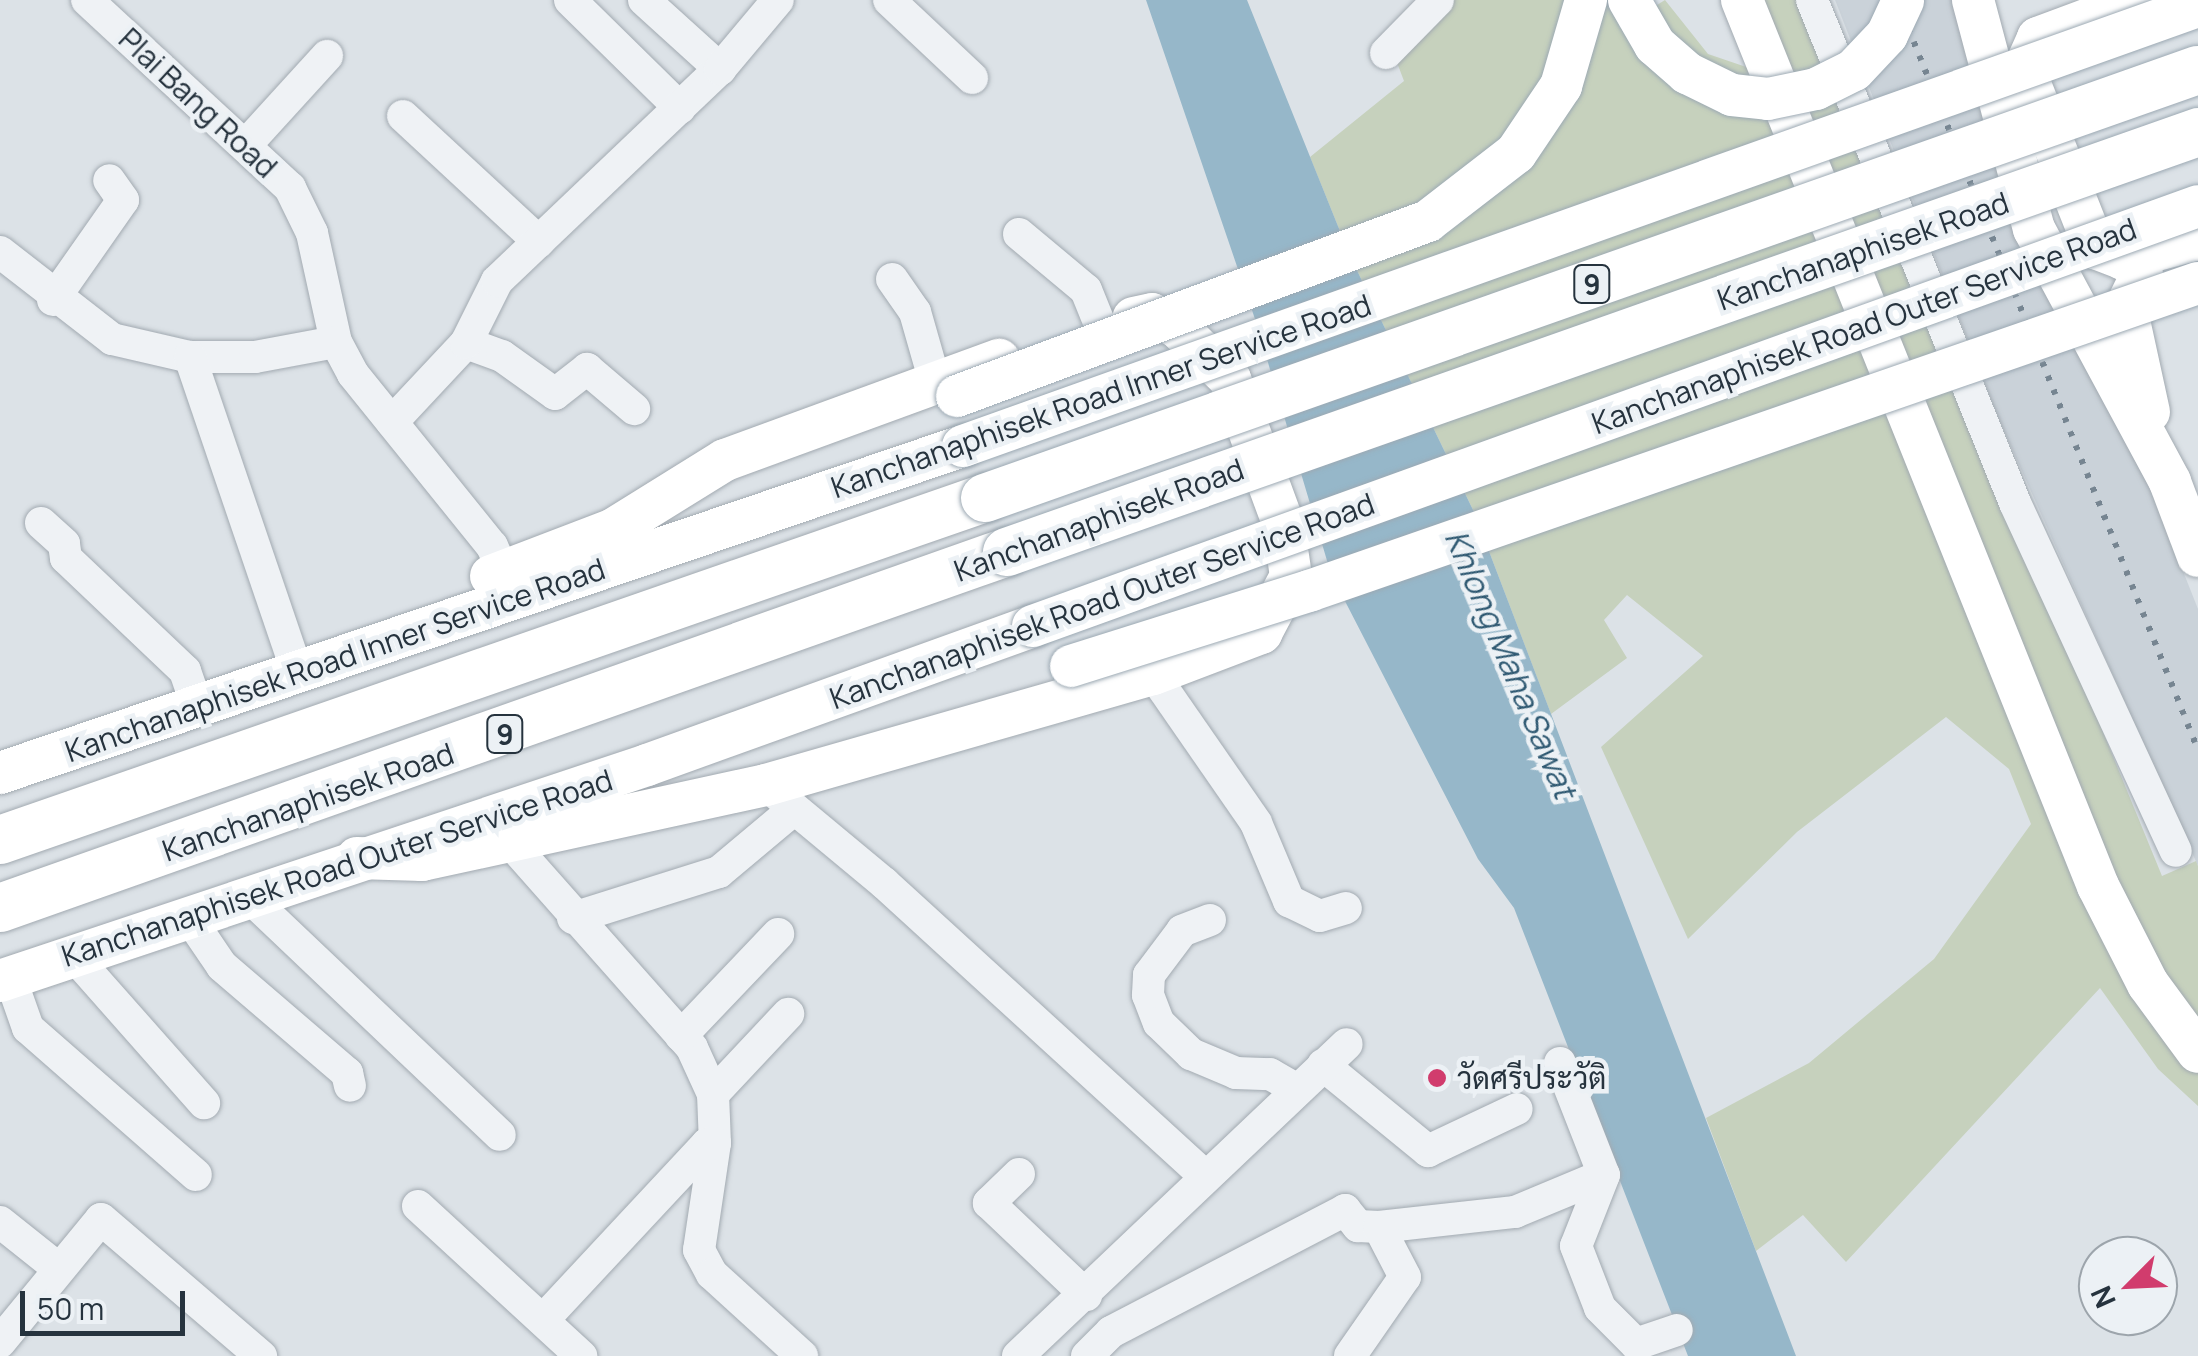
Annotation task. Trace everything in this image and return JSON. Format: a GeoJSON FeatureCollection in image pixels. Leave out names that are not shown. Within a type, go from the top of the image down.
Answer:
{"type":"FeatureCollection","features":[{"type":"Feature","properties":{"kind":"highway","name":"Kanchanaphisek Road"},"geometry":{"type":"LineString","coordinates":[[0,840],[2198,70]]}},
{"type":"Feature","properties":{"kind":"highway","name":"Kanchanaphisek Road"},"geometry":{"type":"LineString","coordinates":[[0,908],[2198,132]]}},
{"type":"Feature","properties":{"kind":"main road"},"geometry":{"type":"LineString","coordinates":[[946,389],[1428,221],[1516,153],[1561,86],[1586,0]]}},
{"type":"Feature","properties":{"kind":"main road"},"geometry":{"type":"LineString","coordinates":[[1629,0],[1655,45],[1687,74],[1732,95],[1768,99],[1816,89],[1854,70],[1887,35],[1903,0]]}},
{"type":"Feature","properties":{"kind":"main road"},"geometry":{"type":"LineString","coordinates":[[1742,0],[1987,619],[2098,886],[2148,984],[2198,1052]]}},
{"type":"Feature","properties":{"kind":"main road"},"geometry":{"type":"LineString","coordinates":[[1973,0],[2034,229],[2170,482]]}},
{"type":"Feature","properties":{"kind":"main road"},"geometry":{"type":"LineString","coordinates":[[1982,0],[1993,16],[2038,38]]}},
{"type":"Feature","properties":{"kind":"main road"},"geometry":{"type":"LineString","coordinates":[[2140,0],[2038,38],[2024,69],[2095,248],[2123,259],[2193,256]]}},
{"type":"Feature","properties":{"kind":"main road","name":"Kanchanaphisek Road Inner Service Road"},"geometry":{"type":"LineString","coordinates":[[0,773],[300,671],[620,546],[962,446],[2198,6]]}},
{"type":"Feature","properties":{"kind":"main road","name":"Kanchanaphisek Road Outer Service Road"},"geometry":{"type":"LineString","coordinates":[[5,979],[358,858],[647,765],[2198,206]]}},
{"type":"Feature","properties":{"kind":"main road"},"geometry":{"type":"LineString","coordinates":[[2193,256],[2138,279],[2130,300],[2132,358],[2170,482],[2198,556]]}},
{"type":"Feature","properties":{"kind":"main road"},"geometry":{"type":"LineString","coordinates":[[609,816],[689,778],[835,741],[1328,585],[2193,256]]}},
{"type":"Feature","properties":{"kind":"main road"},"geometry":{"type":"LineString","coordinates":[[300,671],[393,618],[503,571],[544,557],[620,546],[946,389],[1100,325],[1152,314],[1177,327],[1230,379],[1286,541],[1291,576],[1261,632],[1153,674],[780,798],[609,816],[422,860],[358,858]]}},
{"type":"Feature","properties":{"kind":"street","name":"Plai Bang Road"},"geometry":{"type":"LineString","coordinates":[[87,0],[290,188],[312,233],[336,342],[392,422],[492,546],[503,571]]}},
{"type":"Feature","properties":{"kind":"street"},"geometry":{"type":"LineString","coordinates":[[570,0],[680,108]]}},
{"type":"Feature","properties":{"kind":"street"},"geometry":{"type":"LineString","coordinates":[[644,0],[720,69]]}},
{"type":"Feature","properties":{"kind":"street"},"geometry":{"type":"LineString","coordinates":[[392,422],[466,343],[497,281],[720,69],[778,0]]}},
{"type":"Feature","properties":{"kind":"street"},"geometry":{"type":"LineString","coordinates":[[889,0],[972,78]]}},
{"type":"Feature","properties":{"kind":"street"},"geometry":{"type":"LineString","coordinates":[[1386,53],[1438,0]]}},
{"type":"Feature","properties":{"kind":"street"},"geometry":{"type":"LineString","coordinates":[[1812,0],[2015,503],[2176,851]]}},
{"type":"Feature","properties":{"kind":"street"},"geometry":{"type":"LineString","coordinates":[[245,146],[327,56]]}},
{"type":"Feature","properties":{"kind":"street"},"geometry":{"type":"LineString","coordinates":[[403,116],[538,242]]}},
{"type":"Feature","properties":{"kind":"street"},"geometry":{"type":"LineString","coordinates":[[53,300],[123,200],[109,180]]}},
{"type":"Feature","properties":{"kind":"street"},"geometry":{"type":"LineString","coordinates":[[1019,234],[1086,290],[1100,325]]}},
{"type":"Feature","properties":{"kind":"street"},"geometry":{"type":"LineString","coordinates":[[0,252],[53,300],[112,340],[190,357],[255,358],[336,342]]}},
{"type":"Feature","properties":{"kind":"street"},"geometry":{"type":"LineString","coordinates":[[892,280],[915,312],[946,389]]}},
{"type":"Feature","properties":{"kind":"street"},"geometry":{"type":"LineString","coordinates":[[466,343],[502,356],[555,394],[587,369],[634,409]]}},
{"type":"Feature","properties":{"kind":"street"},"geometry":{"type":"LineString","coordinates":[[190,357],[300,671]]}},
{"type":"Feature","properties":{"kind":"street"},"geometry":{"type":"LineString","coordinates":[[42,523],[64,544],[66,558],[185,671],[197,706]]}},
{"type":"Feature","properties":{"kind":"street"},"geometry":{"type":"LineString","coordinates":[[1153,674],[1256,823],[1289,901],[1320,916],[1346,908]]}},
{"type":"Feature","properties":{"kind":"street"},"geometry":{"type":"LineString","coordinates":[[573,918],[720,872],[780,798],[884,883],[1205,1176]]}},
{"type":"Feature","properties":{"kind":"street"},"geometry":{"type":"LineString","coordinates":[[510,841],[573,918],[681,1036],[712,1094],[715,1143],[699,1250],[712,1274],[802,1356]]}},
{"type":"Feature","properties":{"kind":"street"},"geometry":{"type":"LineString","coordinates":[[248,896],[500,1135]]}},
{"type":"Feature","properties":{"kind":"street"},"geometry":{"type":"LineString","coordinates":[[188,916],[222,966],[347,1073],[350,1086]]}},
{"type":"Feature","properties":{"kind":"street"},"geometry":{"type":"LineString","coordinates":[[1210,920],[1182,931],[1148,975],[1148,995],[1160,1022],[1191,1054],[1236,1073],[1270,1074],[1296,1089]]}},
{"type":"Feature","properties":{"kind":"street"},"geometry":{"type":"LineString","coordinates":[[681,1036],[778,934]]}},
{"type":"Feature","properties":{"kind":"street"},"geometry":{"type":"LineString","coordinates":[[73,956],[204,1103]]}},
{"type":"Feature","properties":{"kind":"street"},"geometry":{"type":"LineString","coordinates":[[5,979],[28,1028],[196,1175]]}},
{"type":"Feature","properties":{"kind":"street"},"geometry":{"type":"LineString","coordinates":[[712,1094],[788,1014]]}},
{"type":"Feature","properties":{"kind":"street"},"geometry":{"type":"LineString","coordinates":[[1018,1356],[1086,1296],[1205,1176],[1335,1055],[1428,1151],[1516,1109]]}},
{"type":"Feature","properties":{"kind":"street"},"geometry":{"type":"LineString","coordinates":[[1560,1063],[1604,1175],[1576,1246],[1600,1308],[1636,1344],[1676,1330]]}},
{"type":"Feature","properties":{"kind":"street"},"geometry":{"type":"LineString","coordinates":[[543,1320],[707,1144],[715,1143]]}},
{"type":"Feature","properties":{"kind":"street"},"geometry":{"type":"LineString","coordinates":[[1020,1174],[989,1203],[1086,1296]]}},
{"type":"Feature","properties":{"kind":"street"},"geometry":{"type":"LineString","coordinates":[[1091,1355],[1111,1332],[1346,1210],[1358,1226],[1379,1227],[1515,1212],[1604,1175]]}},
{"type":"Feature","properties":{"kind":"street"},"geometry":{"type":"LineString","coordinates":[[418,1206],[582,1356]]}},
{"type":"Feature","properties":{"kind":"street"},"geometry":{"type":"LineString","coordinates":[[0,1342],[101,1219],[261,1356]]}},
{"type":"Feature","properties":{"kind":"street"},"geometry":{"type":"LineString","coordinates":[[0,1222],[60,1269]]}},
{"type":"Feature","properties":{"kind":"street"},"geometry":{"type":"LineString","coordinates":[[1350,1356],[1405,1277],[1379,1227]]}},
{"type":"Feature","properties":{"kind":"shaded area"},"geometry":{"type":"Polygon","coordinates":[[[1835,0],[1957,0],[2198,609],[2198,866],[1997,415],[1835,0]]]}},
{"type":"Feature","properties":{"kind":"green space"},"geometry":{"type":"Polygon","coordinates":[[[1454,0],[1612,0],[1620,28],[1665,0],[1708,54],[1755,70],[1762,0],[1803,0],[2162,876],[2196,861],[2198,866],[2198,1106],[2158,1069],[2100,988],[1846,1262],[1803,1215],[1756,1251],[1706,1118],[1809,1063],[1934,959],[2031,824],[2009,769],[1946,717],[1797,832],[1688,939],[1601,747],[1703,656],[1627,595],[1604,620],[1627,658],[1551,714],[1474,512],[1350,256],[1310,157],[1404,81],[1396,60],[1454,0]]]}},
{"type":"Feature","properties":{"kind":"water","name":"Khlong Maha Sawat"},"geometry":{"type":"Polygon","coordinates":[[[1146,0],[1247,0],[1350,256],[1474,512],[1796,1356],[1688,1356],[1514,908],[1478,859],[1331,574],[1255,319],[1146,0]]]}},
{"type":"Feature","properties":{"kind":"railway"},"geometry":{"type":"LineString","coordinates":[[1897,0],[2198,750]]}},
{"type":"Feature","properties":{"kind":"place","name":"วัดศรีประวัติ"},"geometry":{"type":"Point","coordinates":[1437,1078]}}]}
